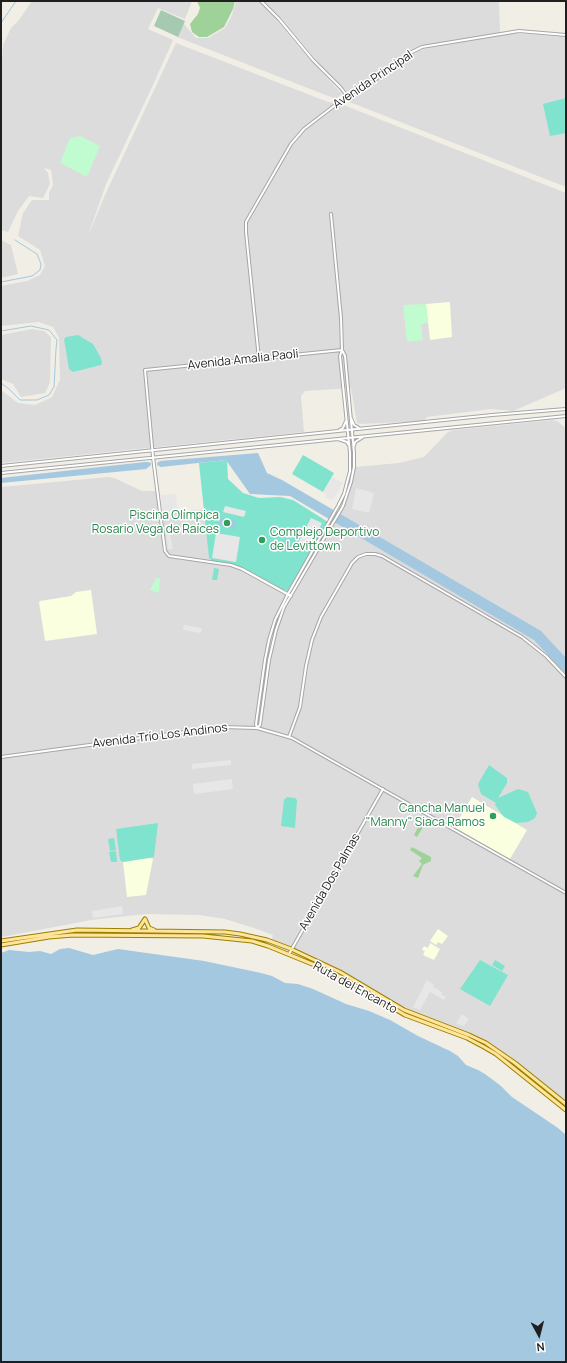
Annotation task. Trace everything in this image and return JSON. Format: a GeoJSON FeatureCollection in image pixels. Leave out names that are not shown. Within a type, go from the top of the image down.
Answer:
{"type":"FeatureCollection","features":[{"type":"Feature","properties":{"kind":"main road"},"geometry":{"type":"LineString","coordinates":[[127,931],[139,928],[145,919],[149,928],[161,932]]}},
{"type":"Feature","properties":{"kind":"main road","name":"Ruta del Encanto"},"geometry":{"type":"LineString","coordinates":[[2,941],[68,931],[240,934],[267,940],[291,949],[340,972],[404,1010],[486,1043],[515,1063],[566,1104]]}},
{"type":"Feature","properties":{"kind":"main road","name":"Ruta del Encanto"},"geometry":{"type":"LineString","coordinates":[[1,945],[49,937],[73,935],[208,936],[252,941],[289,954],[341,977],[404,1015],[466,1038],[484,1047],[496,1054],[566,1110]]}},
{"type":"Feature","properties":{"kind":"street"},"geometry":{"type":"LineString","coordinates":[[261,1],[279,19],[313,60],[347,96]]}},
{"type":"Feature","properties":{"kind":"street","name":"Avenida Principal"},"geometry":{"type":"LineString","coordinates":[[259,359],[246,222],[291,144],[304,129],[347,96],[375,80],[410,53],[422,47],[519,31],[566,35]]}},
{"type":"Feature","properties":{"kind":"street"},"geometry":{"type":"LineString","coordinates":[[258,728],[256,724],[269,640],[275,620],[338,506],[344,494],[350,472],[348,430],[340,356],[342,350],[341,318],[330,214]]}},
{"type":"Feature","properties":{"kind":"street"},"geometry":{"type":"LineString","coordinates":[[258,728],[260,725],[269,660],[276,630],[284,607],[327,534],[342,506],[351,482],[354,467],[352,430],[345,356],[342,350]]}},
{"type":"Feature","properties":{"kind":"street","name":"Avenida Amalia Paoli"},"geometry":{"type":"LineString","coordinates":[[153,450],[144,370],[342,350]]}},
{"type":"Feature","properties":{"kind":"street"},"geometry":{"type":"LineString","coordinates":[[1,466],[566,409]]}},
{"type":"Feature","properties":{"kind":"street"},"geometry":{"type":"LineString","coordinates":[[350,415],[354,425],[358,428],[366,428]]}},
{"type":"Feature","properties":{"kind":"street"},"geometry":{"type":"LineString","coordinates":[[1,473],[566,416]]}},
{"type":"Feature","properties":{"kind":"street"},"geometry":{"type":"LineString","coordinates":[[336,431],[343,428],[346,418]]}},
{"type":"Feature","properties":{"kind":"street"},"geometry":{"type":"LineString","coordinates":[[353,447],[357,440],[364,436]]}},
{"type":"Feature","properties":{"kind":"street"},"geometry":{"type":"LineString","coordinates":[[335,439],[347,442],[349,446]]}},
{"type":"Feature","properties":{"kind":"street"},"geometry":{"type":"LineString","coordinates":[[153,450],[165,552],[169,556],[242,568],[291,596]]}},
{"type":"Feature","properties":{"kind":"street"},"geometry":{"type":"LineString","coordinates":[[289,737],[300,707],[306,666],[312,640],[321,617],[352,563],[358,557],[366,554],[382,556],[522,636],[546,656],[566,677]]}},
{"type":"Feature","properties":{"kind":"street","name":"Avenida Trío Los Andinos"},"geometry":{"type":"LineString","coordinates":[[1,757],[222,727],[258,728],[289,737],[566,893]]}},
{"type":"Feature","properties":{"kind":"street","name":"Avenida Dos Palmas"},"geometry":{"type":"LineString","coordinates":[[289,954],[383,789]]}},
{"type":"Feature","properties":{"kind":"shaded area"},"geometry":{"type":"Polygon","coordinates":[[[32,1],[192,1],[185,19],[158,8],[148,29],[173,40],[106,184],[88,236],[105,195],[176,43],[328,102],[341,104],[566,193],[566,388],[513,411],[491,409],[427,417],[424,421],[361,424],[357,423],[351,388],[305,391],[301,396],[304,432],[1,463],[1,390],[18,403],[35,405],[52,397],[60,380],[59,338],[53,327],[39,322],[1,326],[1,286],[27,281],[40,275],[45,266],[40,250],[18,236],[23,213],[32,200],[49,200],[49,193],[53,185],[51,170],[44,168],[48,173],[50,184],[43,198],[29,196],[18,211],[8,232],[1,230],[1,76],[3,45],[11,28],[19,20],[32,1]]]}},
{"type":"Feature","properties":{"kind":"shaded area"},"geometry":{"type":"Polygon","coordinates":[[[236,1],[260,1],[298,46],[342,94],[336,99],[177,37],[183,23],[196,38],[208,38],[225,28],[232,15],[236,1]]]}},
{"type":"Feature","properties":{"kind":"shaded area"},"geometry":{"type":"Polygon","coordinates":[[[263,1],[499,1],[500,33],[426,45],[413,50],[349,93],[323,68],[281,18],[263,1]]]}},
{"type":"Feature","properties":{"kind":"shaded area"},"geometry":{"type":"Polygon","coordinates":[[[161,10],[185,21],[178,37],[154,26],[161,10]]]}},
{"type":"Feature","properties":{"kind":"shaded area"},"geometry":{"type":"Polygon","coordinates":[[[512,33],[566,37],[566,187],[347,101],[419,50],[512,33]]]}},
{"type":"Feature","properties":{"kind":"shaded area"},"geometry":{"type":"Polygon","coordinates":[[[566,98],[566,133],[550,136],[543,104],[566,98]]]}},
{"type":"Feature","properties":{"kind":"shaded area"},"geometry":{"type":"Polygon","coordinates":[[[1,240],[11,245],[18,274],[1,278],[1,240]]]}},
{"type":"Feature","properties":{"kind":"shaded area"},"geometry":{"type":"Polygon","coordinates":[[[450,302],[452,337],[430,340],[426,304],[450,302]]]}},
{"type":"Feature","properties":{"kind":"shaded area"},"geometry":{"type":"Polygon","coordinates":[[[32,329],[44,331],[51,337],[50,382],[45,393],[21,397],[13,384],[1,379],[1,335],[32,329]]]}},
{"type":"Feature","properties":{"kind":"shaded area"},"geometry":{"type":"Polygon","coordinates":[[[78,335],[93,344],[101,358],[101,365],[73,372],[69,369],[64,339],[66,337],[78,335]]]}},
{"type":"Feature","properties":{"kind":"shaded area"},"geometry":{"type":"Polygon","coordinates":[[[552,420],[557,421],[566,428],[566,1104],[515,1063],[486,1043],[413,1014],[340,972],[271,941],[273,935],[225,919],[200,915],[146,914],[91,920],[2,937],[1,487],[108,477],[114,478],[142,491],[158,491],[160,514],[205,509],[210,562],[231,565],[242,569],[291,596],[343,506],[354,467],[399,463],[424,457],[448,432],[454,430],[552,420]]]}},
{"type":"Feature","properties":{"kind":"shaded area"},"geometry":{"type":"Polygon","coordinates":[[[258,453],[267,473],[282,480],[541,631],[566,658],[566,674],[534,640],[290,496],[250,494],[226,460],[161,467],[157,465],[160,461],[258,453]]]}},
{"type":"Feature","properties":{"kind":"shaded area"},"geometry":{"type":"Polygon","coordinates":[[[303,455],[334,473],[323,492],[292,474],[303,455]]]}},
{"type":"Feature","properties":{"kind":"shaded area","name":"Complejo Deportivo de Levittown"},"geometry":{"type":"Polygon","coordinates":[[[227,460],[228,479],[243,493],[259,498],[280,497],[293,500],[328,522],[288,591],[282,590],[242,568],[231,564],[212,561],[209,558],[199,463],[227,460]]]}},
{"type":"Feature","properties":{"kind":"shaded area"},"geometry":{"type":"Polygon","coordinates":[[[145,462],[151,463],[151,465],[146,469],[1,483],[1,478],[145,462]]]}},
{"type":"Feature","properties":{"kind":"shaded area"},"geometry":{"type":"Polygon","coordinates":[[[332,477],[343,483],[332,500],[325,497],[326,494],[323,492],[332,477]]]}},
{"type":"Feature","properties":{"kind":"shaded area"},"geometry":{"type":"Polygon","coordinates":[[[356,488],[374,493],[369,513],[352,509],[356,488]]]}},
{"type":"Feature","properties":{"kind":"shaded area"},"geometry":{"type":"Polygon","coordinates":[[[176,494],[178,511],[162,513],[161,495],[176,494]]]}},
{"type":"Feature","properties":{"kind":"shaded area"},"geometry":{"type":"Polygon","coordinates":[[[225,506],[246,511],[244,517],[223,512],[225,506]]]}},
{"type":"Feature","properties":{"kind":"shaded area","name":"Piscina Olímpica Rosario Vega de Raíces"},"geometry":{"type":"Polygon","coordinates":[[[220,518],[236,521],[234,529],[218,525],[220,518]]]}},
{"type":"Feature","properties":{"kind":"shaded area"},"geometry":{"type":"Polygon","coordinates":[[[311,518],[322,523],[310,547],[299,541],[311,518]]]}},
{"type":"Feature","properties":{"kind":"shaded area"},"geometry":{"type":"Polygon","coordinates":[[[168,524],[173,549],[168,549],[165,525],[168,524]]]}},
{"type":"Feature","properties":{"kind":"shaded area"},"geometry":{"type":"Polygon","coordinates":[[[216,533],[240,537],[236,562],[212,558],[216,533]]]}},
{"type":"Feature","properties":{"kind":"shaded area"},"geometry":{"type":"Polygon","coordinates":[[[214,568],[219,569],[217,580],[212,580],[214,568]]]}},
{"type":"Feature","properties":{"kind":"shaded area"},"geometry":{"type":"Polygon","coordinates":[[[91,590],[97,634],[45,641],[39,602],[71,596],[76,592],[91,590]]]}},
{"type":"Feature","properties":{"kind":"shaded area"},"geometry":{"type":"Polygon","coordinates":[[[184,625],[202,628],[201,633],[183,630],[184,625]]]}},
{"type":"Feature","properties":{"kind":"shaded area"},"geometry":{"type":"Polygon","coordinates":[[[231,760],[231,765],[192,769],[192,764],[231,760]]]}},
{"type":"Feature","properties":{"kind":"shaded area"},"geometry":{"type":"Polygon","coordinates":[[[489,765],[507,778],[507,783],[498,798],[518,789],[528,792],[537,813],[535,818],[528,822],[516,823],[504,817],[495,805],[496,803],[481,794],[478,784],[489,765]]]}},
{"type":"Feature","properties":{"kind":"shaded area"},"geometry":{"type":"Polygon","coordinates":[[[232,779],[233,789],[194,794],[193,784],[232,779]]]}},
{"type":"Feature","properties":{"kind":"shaded area"},"geometry":{"type":"Polygon","coordinates":[[[287,797],[295,798],[297,800],[295,828],[281,826],[284,800],[287,797]]]}},
{"type":"Feature","properties":{"kind":"shaded area"},"geometry":{"type":"Polygon","coordinates":[[[472,797],[527,830],[510,859],[454,827],[472,797]]]}},
{"type":"Feature","properties":{"kind":"shaded area"},"geometry":{"type":"Polygon","coordinates":[[[158,823],[154,857],[123,862],[120,860],[116,829],[158,823]]]}},
{"type":"Feature","properties":{"kind":"shaded area"},"geometry":{"type":"Polygon","coordinates":[[[114,838],[116,850],[110,851],[108,839],[114,838]]]}},
{"type":"Feature","properties":{"kind":"shaded area"},"geometry":{"type":"Polygon","coordinates":[[[116,851],[117,862],[111,862],[109,852],[116,851]]]}},
{"type":"Feature","properties":{"kind":"shaded area"},"geometry":{"type":"Polygon","coordinates":[[[150,858],[153,859],[146,895],[127,897],[123,862],[150,858]]]}},
{"type":"Feature","properties":{"kind":"shaded area"},"geometry":{"type":"Polygon","coordinates":[[[122,906],[123,914],[93,918],[92,911],[122,906]]]}},
{"type":"Feature","properties":{"kind":"shaded area"},"geometry":{"type":"Polygon","coordinates":[[[438,929],[448,936],[442,944],[438,942],[436,945],[430,941],[438,929]]]}},
{"type":"Feature","properties":{"kind":"shaded area"},"geometry":{"type":"Polygon","coordinates":[[[430,943],[440,949],[434,960],[423,955],[425,951],[422,950],[424,946],[428,948],[430,943]]]}},
{"type":"Feature","properties":{"kind":"shaded area"},"geometry":{"type":"Polygon","coordinates":[[[69,948],[93,955],[118,949],[204,961],[261,973],[272,976],[285,983],[298,984],[313,989],[346,1004],[369,1011],[390,1020],[418,1036],[450,1051],[458,1056],[466,1065],[485,1074],[501,1086],[512,1097],[558,1128],[566,1135],[566,1362],[1,1362],[1,953],[9,950],[29,952],[40,951],[51,954],[60,949],[69,948]]]}},
{"type":"Feature","properties":{"kind":"shaded area"},"geometry":{"type":"Polygon","coordinates":[[[480,960],[508,975],[490,1006],[460,989],[480,960]]]}},
{"type":"Feature","properties":{"kind":"shaded area"},"geometry":{"type":"Polygon","coordinates":[[[495,960],[505,966],[502,971],[492,965],[495,960]]]}},
{"type":"Feature","properties":{"kind":"shaded area"},"geometry":{"type":"Polygon","coordinates":[[[427,980],[434,985],[433,987],[442,992],[441,994],[446,997],[444,1000],[430,992],[420,1010],[413,1007],[427,980]]]}},
{"type":"Feature","properties":{"kind":"shaded area"},"geometry":{"type":"Polygon","coordinates":[[[462,1014],[469,1019],[464,1026],[456,1023],[462,1014]]]}},
{"type":"Feature","properties":{"kind":"green space"},"geometry":{"type":"Polygon","coordinates":[[[197,1],[235,1],[233,9],[224,27],[207,37],[199,37],[192,32],[190,24],[198,14],[200,8],[197,1]]]}},
{"type":"Feature","properties":{"kind":"green space"},"geometry":{"type":"Polygon","coordinates":[[[80,136],[100,146],[87,177],[60,163],[70,138],[80,136]]]}},
{"type":"Feature","properties":{"kind":"green space"},"geometry":{"type":"Polygon","coordinates":[[[426,304],[428,323],[421,324],[423,340],[407,342],[403,305],[426,304]]]}},
{"type":"Feature","properties":{"kind":"green space"},"geometry":{"type":"Polygon","coordinates":[[[156,578],[160,578],[159,593],[150,590],[156,578]]]}},
{"type":"Feature","properties":{"kind":"green space"},"geometry":{"type":"Polygon","coordinates":[[[421,822],[425,824],[417,837],[414,835],[421,822]]]}},
{"type":"Feature","properties":{"kind":"green space"},"geometry":{"type":"Polygon","coordinates":[[[412,847],[431,857],[431,861],[423,865],[418,878],[413,876],[422,864],[419,861],[422,858],[410,850],[412,847]]]}},
{"type":"Feature","properties":{"kind":"waterway"},"geometry":{"type":"LineString","coordinates":[[1,23],[16,1]]}},
{"type":"Feature","properties":{"kind":"waterway"},"geometry":{"type":"LineString","coordinates":[[1,282],[32,276],[40,270],[41,264],[37,254],[15,240]]}},
{"type":"Feature","properties":{"kind":"waterway"},"geometry":{"type":"LineString","coordinates":[[1,331],[31,326],[49,330],[57,340],[54,387],[49,395],[37,400],[20,400],[1,383]]}},
{"type":"Feature","properties":{"kind":"place","name":"Piscina Olímpica Rosario Vega de Raíces"},"geometry":{"type":"Point","coordinates":[227,523]}},
{"type":"Feature","properties":{"kind":"place","name":"Complejo Deportivo de Levittown"},"geometry":{"type":"Point","coordinates":[262,540]}},
{"type":"Feature","properties":{"kind":"place","name":"Cancha Manuel \"Manny\" Siaca Ramos"},"geometry":{"type":"Point","coordinates":[493,816]}}]}
